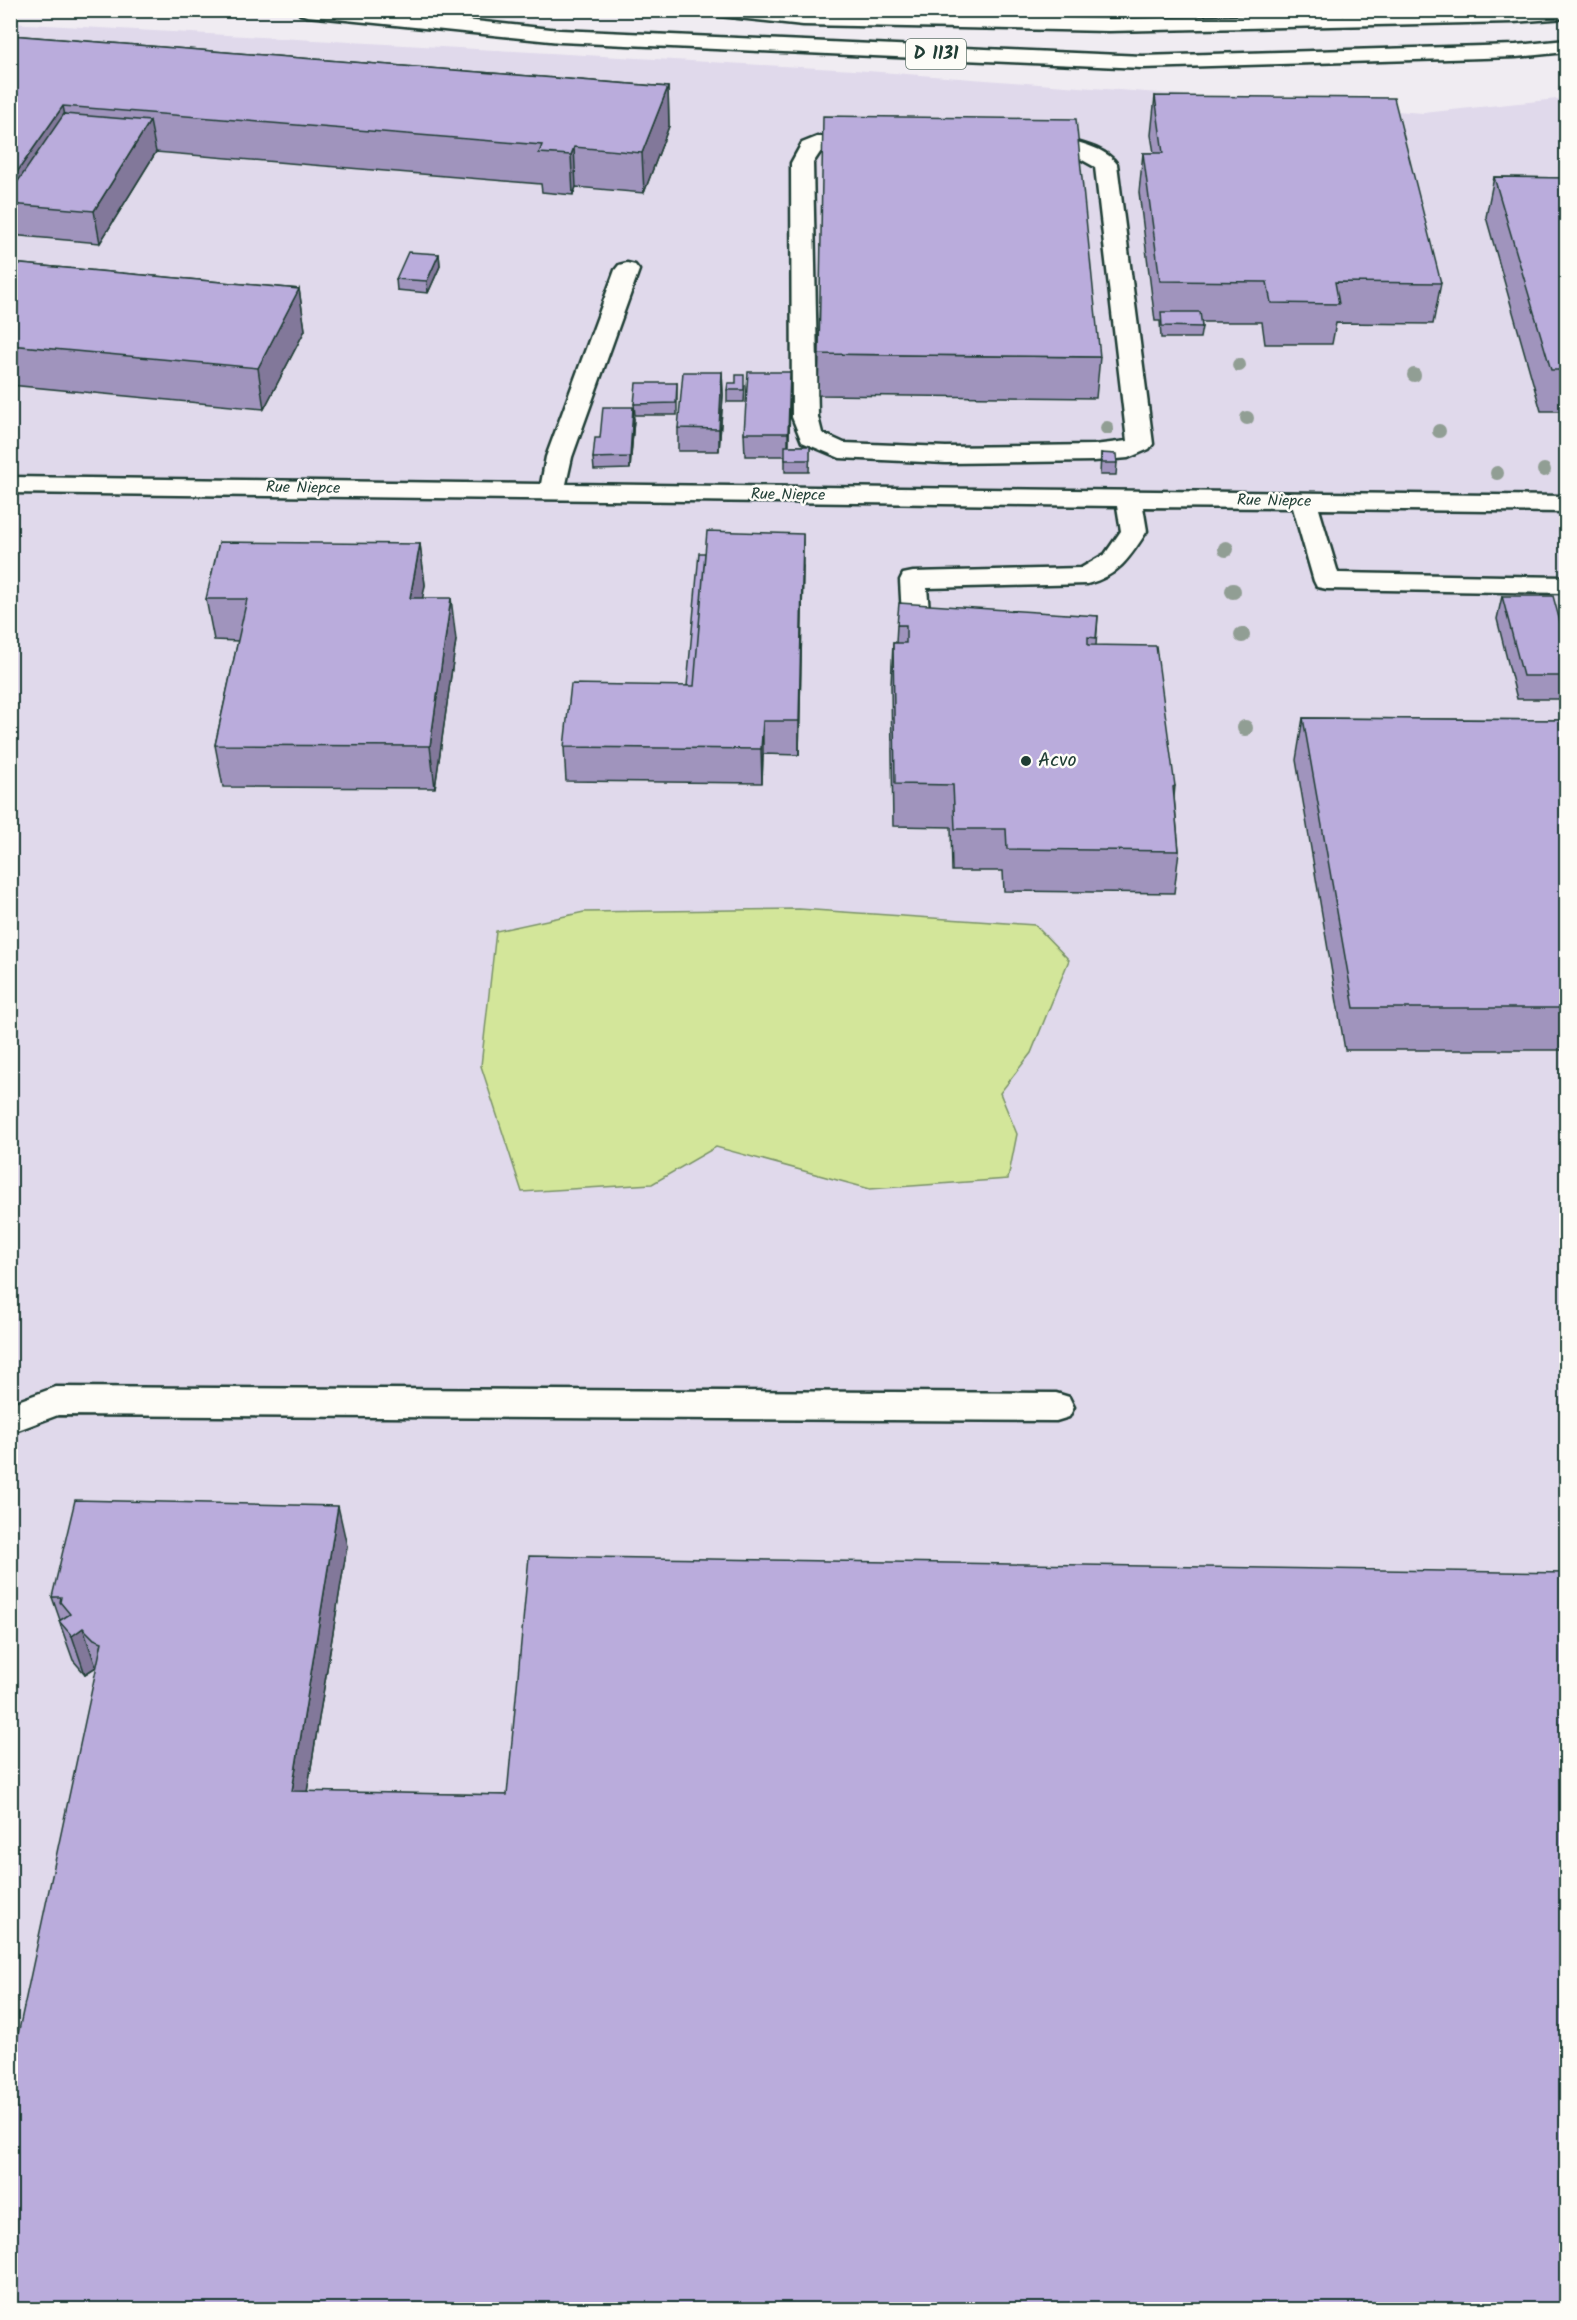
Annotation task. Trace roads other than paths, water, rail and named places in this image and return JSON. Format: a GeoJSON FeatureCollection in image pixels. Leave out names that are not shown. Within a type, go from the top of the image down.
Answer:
{"type":"FeatureCollection","features":[{"type":"Feature","properties":{"kind":"main road","name":"D 1131"},"geometry":{"type":"LineString","coordinates":[[307,10],[560,36],[1142,62],[1504,52],[1566,46]]}},
{"type":"Feature","properties":{"kind":"main road","name":"D 1131"},"geometry":{"type":"LineString","coordinates":[[719,10],[803,19],[1109,25],[1513,16],[1566,12]]}},
{"type":"Feature","properties":{"kind":"main road"},"geometry":{"type":"LineString","coordinates":[[817,144],[1062,145],[1085,152],[1106,164],[1140,444],[1128,450],[1094,453],[946,455],[840,450],[811,437],[805,417],[802,163],[810,148],[817,144]]}},
{"type":"Feature","properties":{"kind":"main road"},"geometry":{"type":"LineString","coordinates":[[552,491],[560,458],[627,270]]}},
{"type":"Feature","properties":{"kind":"main road"},"geometry":{"type":"LineString","coordinates":[[945,497],[946,455]]}},
{"type":"Feature","properties":{"kind":"main road","name":"Rue Niepce"},"geometry":{"type":"LineString","coordinates":[[10,484],[1566,504]]}},
{"type":"Feature","properties":{"kind":"main road"},"geometry":{"type":"LineString","coordinates":[[917,634],[913,580],[1087,576],[1115,560],[1134,531],[1129,499]]}},
{"type":"Feature","properties":{"kind":"main road"},"geometry":{"type":"LineString","coordinates":[[1304,501],[1327,581],[1566,585]]}},
{"type":"Feature","properties":{"kind":"main road"},"geometry":{"type":"LineString","coordinates":[[10,1419],[56,1401],[1056,1407]]}},
{"type":"Feature","properties":{"kind":"place","name":"Acvo"},"geometry":{"type":"Point","coordinates":[1026,761]}}]}
